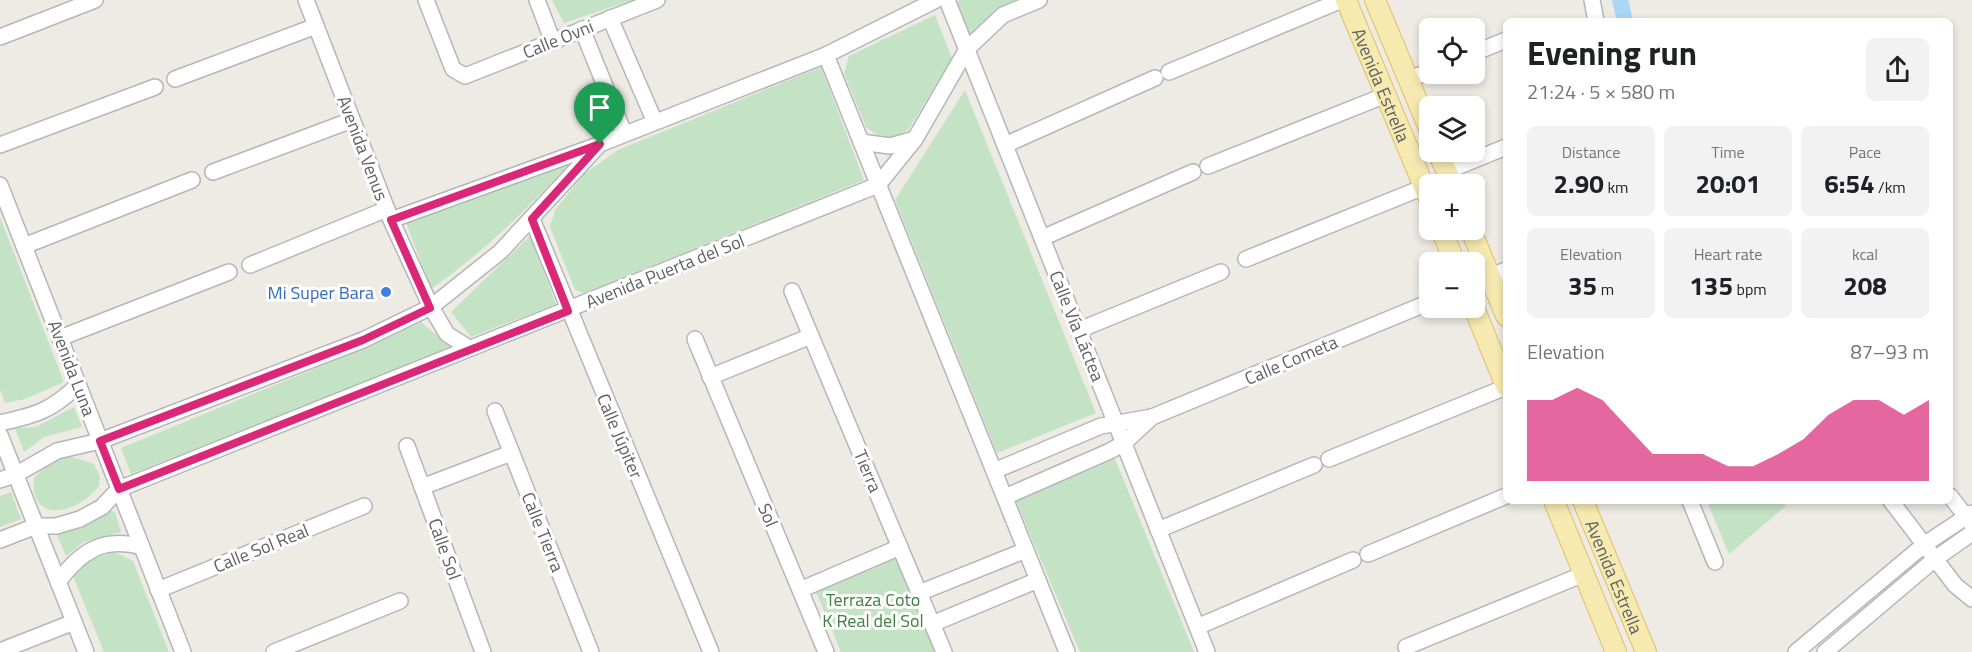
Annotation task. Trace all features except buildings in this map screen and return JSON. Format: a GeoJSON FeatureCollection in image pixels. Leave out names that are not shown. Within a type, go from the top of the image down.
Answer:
{"type":"FeatureCollection","features":[{"type":"Feature","properties":{"kind":"main road","name":"Avenida Estrella"},"geometry":{"type":"LineString","coordinates":[[1344,0],[1419,174]]}},
{"type":"Feature","properties":{"kind":"main road","name":"Avenida Estrella"},"geometry":{"type":"LineString","coordinates":[[1374,0],[1419,107]]}},
{"type":"Feature","properties":{"kind":"main road"},"geometry":{"type":"LineString","coordinates":[[1475,240],[1503,309]]}},
{"type":"Feature","properties":{"kind":"main road"},"geometry":{"type":"LineString","coordinates":[[1478,318],[1503,379]]}},
{"type":"Feature","properties":{"kind":"main road","name":"Avenida Estrella"},"geometry":{"type":"LineString","coordinates":[[1555,504],[1616,652]]}},
{"type":"Feature","properties":{"kind":"main road","name":"Avenida Estrella"},"geometry":{"type":"LineString","coordinates":[[1584,504],[1646,652]]}},
{"type":"Feature","properties":{"kind":"street"},"geometry":{"type":"LineString","coordinates":[[0,37],[95,0]]}},
{"type":"Feature","properties":{"kind":"street","name":"Avenida Venus"},"geometry":{"type":"LineString","coordinates":[[306,0],[389,214],[430,308],[447,334],[469,348]]}},
{"type":"Feature","properties":{"kind":"street","name":"Calle Ovni"},"geometry":{"type":"LineString","coordinates":[[426,0],[450,61],[459,75],[472,75],[657,0]]}},
{"type":"Feature","properties":{"kind":"street"},"geometry":{"type":"LineString","coordinates":[[537,0],[552,42]]}},
{"type":"Feature","properties":{"kind":"street"},"geometry":{"type":"LineString","coordinates":[[250,265],[389,214],[600,144],[654,120],[826,55],[936,0]]}},
{"type":"Feature","properties":{"kind":"street","name":"Calle Vía Láctea"},"geometry":{"type":"LineString","coordinates":[[947,0],[1207,652]]}},
{"type":"Feature","properties":{"kind":"street","name":"Avenida Puerta del Sol"},"geometry":{"type":"LineString","coordinates":[[119,489],[878,185],[915,139],[967,49],[1004,15],[1038,0]]}},
{"type":"Feature","properties":{"kind":"street"},"geometry":{"type":"LineString","coordinates":[[1169,72],[1344,0]]}},
{"type":"Feature","properties":{"kind":"street"},"geometry":{"type":"LineString","coordinates":[[1592,0],[1595,18]]}},
{"type":"Feature","properties":{"kind":"street"},"geometry":{"type":"LineString","coordinates":[[610,18],[654,120]]}},
{"type":"Feature","properties":{"kind":"street"},"geometry":{"type":"LineString","coordinates":[[176,79],[316,26]]}},
{"type":"Feature","properties":{"kind":"street"},"geometry":{"type":"LineString","coordinates":[[582,29],[624,133]]}},
{"type":"Feature","properties":{"kind":"street"},"geometry":{"type":"LineString","coordinates":[[1485,49],[1503,41]]}},
{"type":"Feature","properties":{"kind":"street"},"geometry":{"type":"LineString","coordinates":[[826,55],[1067,652]]}},
{"type":"Feature","properties":{"kind":"street"},"geometry":{"type":"LineString","coordinates":[[1407,80],[1419,75]]}},
{"type":"Feature","properties":{"kind":"street"},"geometry":{"type":"LineString","coordinates":[[1005,145],[1155,78]]}},
{"type":"Feature","properties":{"kind":"street"},"geometry":{"type":"LineString","coordinates":[[0,145],[155,87]]}},
{"type":"Feature","properties":{"kind":"street"},"geometry":{"type":"LineString","coordinates":[[1208,166],[1386,94]]}},
{"type":"Feature","properties":{"kind":"street"},"geometry":{"type":"LineString","coordinates":[[213,172],[352,120]]}},
{"type":"Feature","properties":{"kind":"street"},"geometry":{"type":"LineString","coordinates":[[861,142],[890,146],[915,139]]}},
{"type":"Feature","properties":{"kind":"street"},"geometry":{"type":"LineString","coordinates":[[0,480],[15,475],[57,451],[100,441],[363,340],[430,308],[500,252],[600,144]]}},
{"type":"Feature","properties":{"kind":"street"},"geometry":{"type":"LineString","coordinates":[[1456,174],[1503,149]]}},
{"type":"Feature","properties":{"kind":"street"},"geometry":{"type":"LineString","coordinates":[[1042,238],[1193,172]]}},
{"type":"Feature","properties":{"kind":"street"},"geometry":{"type":"LineString","coordinates":[[24,246],[192,180]]}},
{"type":"Feature","properties":{"kind":"street","name":"Avenida Luna"},"geometry":{"type":"LineString","coordinates":[[0,185],[183,652]]}},
{"type":"Feature","properties":{"kind":"street"},"geometry":{"type":"LineString","coordinates":[[1246,259],[1419,197]]}},
{"type":"Feature","properties":{"kind":"street","name":"Calle Júpiter"},"geometry":{"type":"LineString","coordinates":[[532,219],[568,311],[711,652]]}},
{"type":"Feature","properties":{"kind":"street"},"geometry":{"type":"LineString","coordinates":[[60,338],[229,272]]}},
{"type":"Feature","properties":{"kind":"street"},"geometry":{"type":"LineString","coordinates":[[1079,330],[1221,272]]}},
{"type":"Feature","properties":{"kind":"street","name":"Tierra"},"geometry":{"type":"LineString","coordinates":[[792,291],[944,652]]}},
{"type":"Feature","properties":{"kind":"street","name":"Calle Cometa"},"geometry":{"type":"LineString","coordinates":[[994,471],[1115,422],[1152,417],[1419,307]]}},
{"type":"Feature","properties":{"kind":"street"},"geometry":{"type":"LineString","coordinates":[[710,377],[811,336]]}},
{"type":"Feature","properties":{"kind":"street","name":"Sol"},"geometry":{"type":"LineString","coordinates":[[695,339],[826,652]]}},
{"type":"Feature","properties":{"kind":"street"},"geometry":{"type":"LineString","coordinates":[[0,423],[28,418],[52,408],[78,386]]}},
{"type":"Feature","properties":{"kind":"street"},"geometry":{"type":"LineString","coordinates":[[1329,459],[1503,387]]}},
{"type":"Feature","properties":{"kind":"street","name":"Calle Tierra"},"geometry":{"type":"LineString","coordinates":[[495,411],[591,652]]}},
{"type":"Feature","properties":{"kind":"street","name":"Calle Cometa"},"geometry":{"type":"LineString","coordinates":[[1005,497],[1124,443],[1152,417]]}},
{"type":"Feature","properties":{"kind":"street"},"geometry":{"type":"LineString","coordinates":[[0,435],[86,652]]}},
{"type":"Feature","properties":{"kind":"street","name":"Calle Sol"},"geometry":{"type":"LineString","coordinates":[[407,446],[483,652]]}},
{"type":"Feature","properties":{"kind":"street"},"geometry":{"type":"LineString","coordinates":[[422,487],[511,453]]}},
{"type":"Feature","properties":{"kind":"street"},"geometry":{"type":"LineString","coordinates":[[1158,530],[1314,465]]}},
{"type":"Feature","properties":{"kind":"street"},"geometry":{"type":"LineString","coordinates":[[0,540],[36,526],[56,526],[80,519],[102,507],[119,489]]}},
{"type":"Feature","properties":{"kind":"street"},"geometry":{"type":"LineString","coordinates":[[1368,554],[1503,497]]}},
{"type":"Feature","properties":{"kind":"street"},"geometry":{"type":"LineString","coordinates":[[1796,652],[1925,544],[1970,517],[1953,499]]}},
{"type":"Feature","properties":{"kind":"street"},"geometry":{"type":"LineString","coordinates":[[1691,504],[1715,562]]}},
{"type":"Feature","properties":{"kind":"street"},"geometry":{"type":"LineString","coordinates":[[1893,504],[1955,585],[1972,599]]}},
{"type":"Feature","properties":{"kind":"street","name":"Calle Sol Real"},"geometry":{"type":"LineString","coordinates":[[158,590],[363,506]]}},
{"type":"Feature","properties":{"kind":"street"},"geometry":{"type":"LineString","coordinates":[[1825,652],[1935,559],[1972,533]]}},
{"type":"Feature","properties":{"kind":"street"},"geometry":{"type":"LineString","coordinates":[[58,582],[79,557],[100,547],[127,543],[142,547]]}},
{"type":"Feature","properties":{"kind":"street"},"geometry":{"type":"LineString","coordinates":[[800,590],[900,547]]}},
{"type":"Feature","properties":{"kind":"street"},"geometry":{"type":"LineString","coordinates":[[919,592],[1026,550]]}},
{"type":"Feature","properties":{"kind":"street"},"geometry":{"type":"LineString","coordinates":[[1197,627],[1353,560]]}},
{"type":"Feature","properties":{"kind":"street"},"geometry":{"type":"LineString","coordinates":[[1406,647],[1584,574]]}},
{"type":"Feature","properties":{"kind":"street"},"geometry":{"type":"LineString","coordinates":[[932,624],[1038,580]]}},
{"type":"Feature","properties":{"kind":"street"},"geometry":{"type":"LineString","coordinates":[[274,652],[400,601]]}},
{"type":"Feature","properties":{"kind":"street"},"geometry":{"type":"LineString","coordinates":[[0,651],[74,622]]}},
{"type":"Feature","properties":{"kind":"street"},"geometry":{"type":"LineString","coordinates":[[1827,626],[1840,640]]}},
{"type":"Feature","properties":{"kind":"green space"},"geometry":{"type":"Polygon","coordinates":[[[552,0],[632,0],[564,23],[552,0]]]}},
{"type":"Feature","properties":{"kind":"green space"},"geometry":{"type":"Polygon","coordinates":[[[960,0],[1020,0],[995,11],[971,39],[956,2],[960,0]]]}},
{"type":"Feature","properties":{"kind":"green space"},"geometry":{"type":"Polygon","coordinates":[[[935,15],[952,58],[909,129],[896,137],[880,137],[866,127],[844,73],[849,56],[935,15]]]}},
{"type":"Feature","properties":{"kind":"green space"},"geometry":{"type":"Polygon","coordinates":[[[821,67],[864,180],[584,293],[575,290],[550,227],[555,210],[584,174],[618,150],[821,67]]]}},
{"type":"Feature","properties":{"kind":"green space"},"geometry":{"type":"Polygon","coordinates":[[[965,90],[1096,413],[997,453],[895,200],[965,90]]]}},
{"type":"Feature","properties":{"kind":"green space"},"geometry":{"type":"Polygon","coordinates":[[[574,159],[506,228],[431,289],[405,220],[574,159]]]}},
{"type":"Feature","properties":{"kind":"green space"},"geometry":{"type":"Polygon","coordinates":[[[0,217],[64,382],[25,399],[5,403],[0,390],[0,217]]]}},
{"type":"Feature","properties":{"kind":"green space"},"geometry":{"type":"Polygon","coordinates":[[[530,236],[556,304],[471,337],[451,312],[530,236]]]}},
{"type":"Feature","properties":{"kind":"green space"},"geometry":{"type":"Polygon","coordinates":[[[421,322],[452,348],[131,474],[121,448],[363,349],[421,322]]]}},
{"type":"Feature","properties":{"kind":"green space"},"geometry":{"type":"Polygon","coordinates":[[[74,407],[82,427],[44,437],[24,452],[15,428],[36,427],[74,407]]]}},
{"type":"Feature","properties":{"kind":"green space"},"geometry":{"type":"Polygon","coordinates":[[[69,456],[94,464],[100,477],[99,486],[80,503],[57,510],[47,509],[39,503],[35,493],[34,478],[50,462],[69,456]]]}},
{"type":"Feature","properties":{"kind":"green space"},"geometry":{"type":"Polygon","coordinates":[[[1115,459],[1194,652],[1080,652],[1016,501],[1115,459]]]}},
{"type":"Feature","properties":{"kind":"green space"},"geometry":{"type":"Polygon","coordinates":[[[11,492],[21,519],[0,527],[0,496],[11,492]]]}},
{"type":"Feature","properties":{"kind":"green space"},"geometry":{"type":"Polygon","coordinates":[[[1708,504],[1784,504],[1786,506],[1729,554],[1708,504]]]}},
{"type":"Feature","properties":{"kind":"green space"},"geometry":{"type":"Polygon","coordinates":[[[109,510],[115,512],[121,532],[84,542],[66,556],[57,535],[89,525],[109,510]]]}},
{"type":"Feature","properties":{"kind":"green space"},"geometry":{"type":"Polygon","coordinates":[[[115,552],[133,561],[169,652],[104,652],[71,571],[90,560],[115,552]]]}},
{"type":"Feature","properties":{"kind":"green space","name":"Terraza Coto K Real del Sol"},"geometry":{"type":"Polygon","coordinates":[[[896,553],[938,652],[841,652],[814,587],[896,553]]]}},
{"type":"Feature","properties":{"kind":"waterway"},"geometry":{"type":"LineString","coordinates":[[1620,0],[1624,18]]}},
{"type":"Feature","properties":{"kind":"place","name":"Mi Super Bara"},"geometry":{"type":"Point","coordinates":[386,292]}},
{"type":"Feature","properties":{"kind":"route"},"geometry":{"type":"LineString","coordinates":[[600,144],[532,219],[568,311],[469,348],[119,489],[100,441],[363,340],[430,308],[391,220],[600,144]]}}]}
